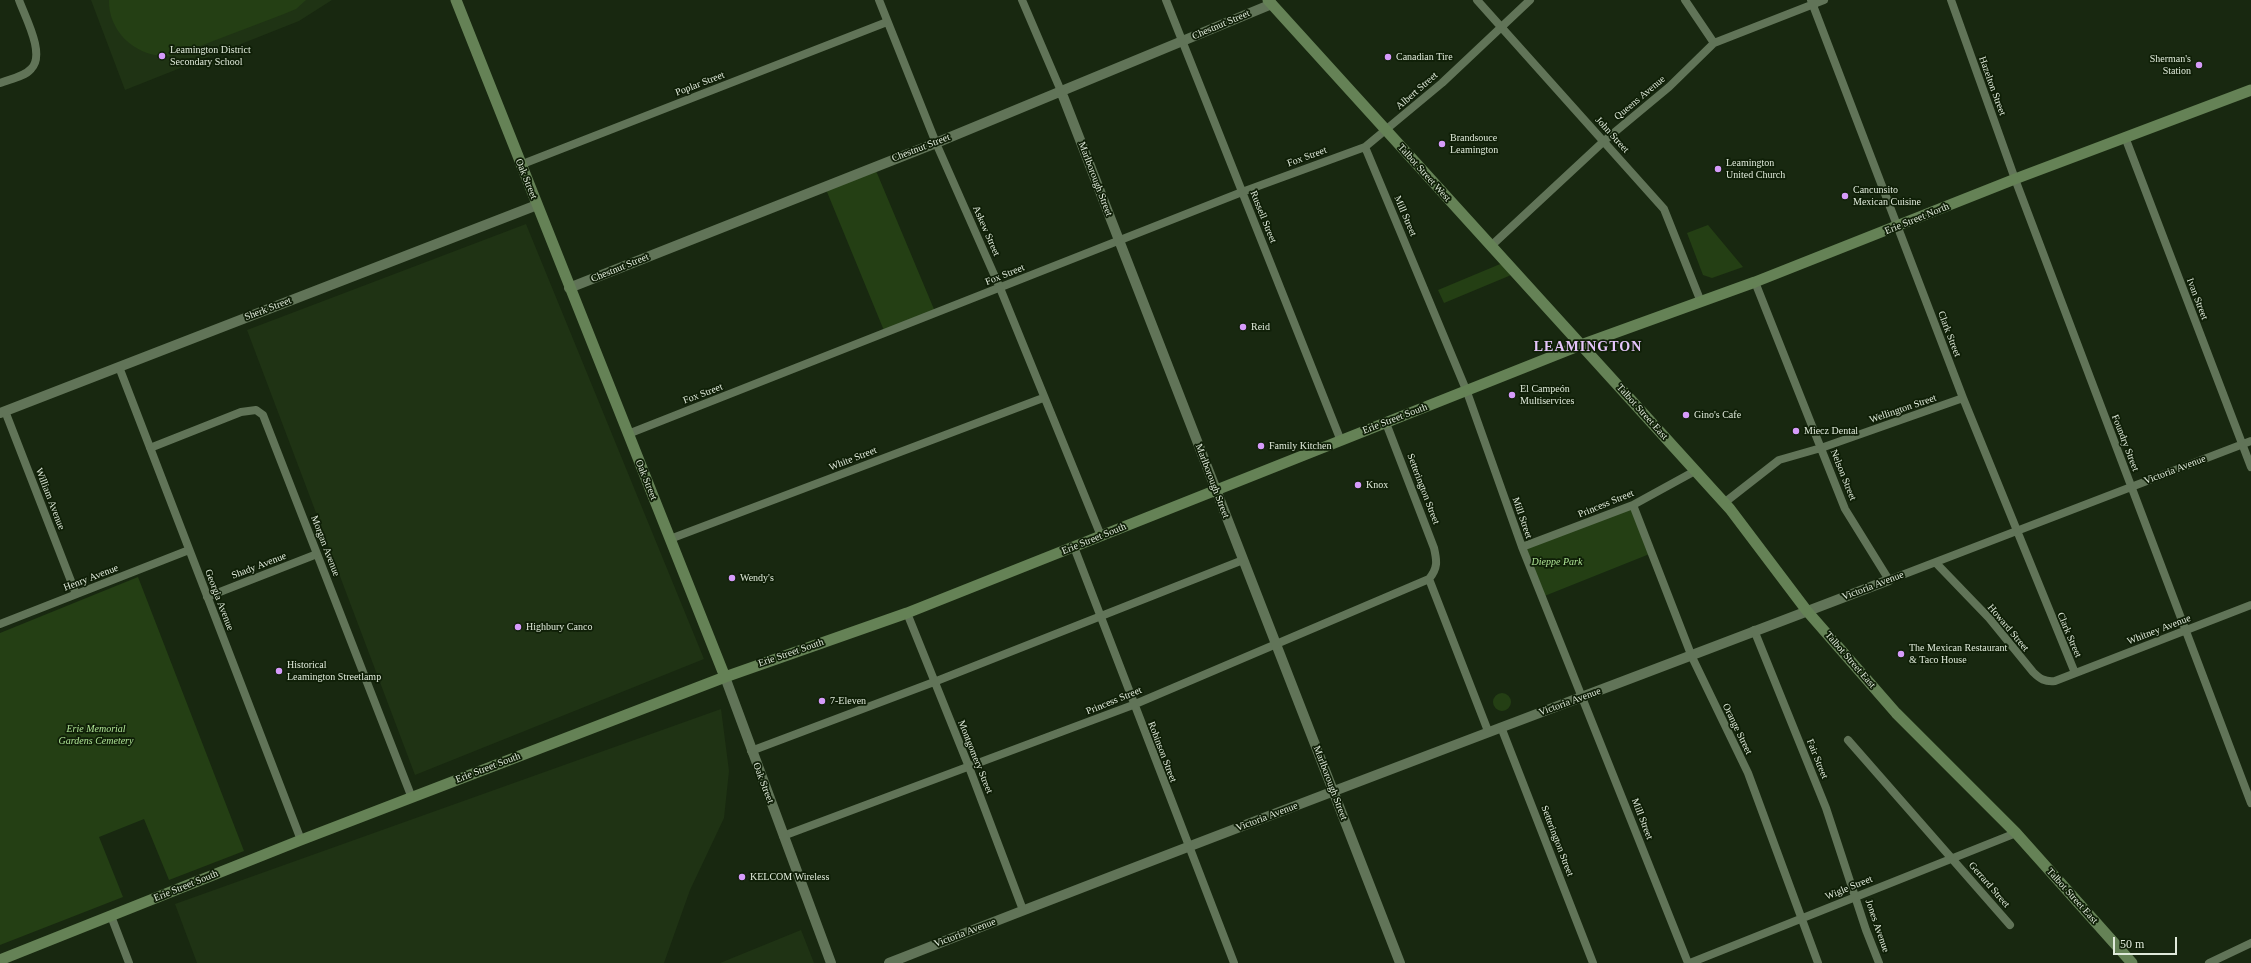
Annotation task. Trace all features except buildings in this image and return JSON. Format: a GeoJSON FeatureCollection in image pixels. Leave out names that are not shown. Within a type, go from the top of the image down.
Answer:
{"type":"FeatureCollection","features":[{"type":"Feature","properties":{"kind":"main road","name":"Oak Street"},"geometry":{"type":"LineString","coordinates":[[456,0],[520,165],[725,677]]}},
{"type":"Feature","properties":{"kind":"main road","name":"Talbot Street West"},"geometry":{"type":"LineString","coordinates":[[1270,2],[1581,345]]}},
{"type":"Feature","properties":{"kind":"main road","name":"Erie Street North"},"geometry":{"type":"LineString","coordinates":[[1581,345],[1755,282],[2015,179],[2251,90]]}},
{"type":"Feature","properties":{"kind":"main road","name":"Erie Street South"},"geometry":{"type":"LineString","coordinates":[[0,960],[301,840],[725,677],[907,613],[1467,392],[1581,345]]}},
{"type":"Feature","properties":{"kind":"main road","name":"Talbot Street East"},"geometry":{"type":"LineString","coordinates":[[1581,345],[1724,503],[1807,611],[1896,713],[2016,833],[2132,963]]}},
{"type":"Feature","properties":{"kind":"street"},"geometry":{"type":"LineString","coordinates":[[0,83],[26,73],[35,65],[37,58],[35,42],[19,0]]}},
{"type":"Feature","properties":{"kind":"street","name":"Askew Street"},"geometry":{"type":"LineString","coordinates":[[879,0],[936,143],[1000,288],[1101,536]]}},
{"type":"Feature","properties":{"kind":"street","name":"Marlborough Street"},"geometry":{"type":"LineString","coordinates":[[1022,0],[1061,91],[1400,963]]}},
{"type":"Feature","properties":{"kind":"street","name":"Russell Street"},"geometry":{"type":"LineString","coordinates":[[1166,0],[1340,441]]}},
{"type":"Feature","properties":{"kind":"street","name":"John Street"},"geometry":{"type":"LineString","coordinates":[[1477,0],[1664,209],[1701,302]]}},
{"type":"Feature","properties":{"kind":"street","name":"Albert Street"},"geometry":{"type":"LineString","coordinates":[[1386,130],[1442,83],[1500,26],[1530,0]]}},
{"type":"Feature","properties":{"kind":"street"},"geometry":{"type":"LineString","coordinates":[[1685,0],[1714,43]]}},
{"type":"Feature","properties":{"kind":"street","name":"Queens Avenue"},"geometry":{"type":"LineString","coordinates":[[1491,246],[1604,141],[1669,87],[1714,43],[1812,2],[1824,0]]}},
{"type":"Feature","properties":{"kind":"street","name":"Hazelton Street"},"geometry":{"type":"LineString","coordinates":[[1951,0],[2015,179]]}},
{"type":"Feature","properties":{"kind":"street","name":"Chestnut Street"},"geometry":{"type":"LineString","coordinates":[[570,288],[936,143],[1182,42],[1270,2]]}},
{"type":"Feature","properties":{"kind":"street","name":"Clark Street"},"geometry":{"type":"LineString","coordinates":[[1812,2],[1963,398],[2075,673]]}},
{"type":"Feature","properties":{"kind":"street","name":"Poplar Street"},"geometry":{"type":"LineString","coordinates":[[520,165],[887,22]]}},
{"type":"Feature","properties":{"kind":"street","name":"Fox Street"},"geometry":{"type":"LineString","coordinates":[[628,434],[1242,192],[1365,147],[1386,130]]}},
{"type":"Feature","properties":{"kind":"street","name":"Ivan Street"},"geometry":{"type":"LineString","coordinates":[[2125,138],[2251,467]]}},
{"type":"Feature","properties":{"kind":"street","name":"Mill Street"},"geometry":{"type":"LineString","coordinates":[[1365,147],[1467,392],[1522,547],[1689,963]]}},
{"type":"Feature","properties":{"kind":"street","name":"Foundry Street"},"geometry":{"type":"LineString","coordinates":[[2015,179],[2130,487],[2251,803]]}},
{"type":"Feature","properties":{"kind":"street","name":"Sherk Street"},"geometry":{"type":"LineString","coordinates":[[2,412],[537,205]]}},
{"type":"Feature","properties":{"kind":"street","name":"Nelson Street"},"geometry":{"type":"LineString","coordinates":[[1755,282],[1845,509],[1889,580]]}},
{"type":"Feature","properties":{"kind":"street","name":"Georgia Avenue"},"geometry":{"type":"LineString","coordinates":[[118,367],[301,840]]}},
{"type":"Feature","properties":{"kind":"street","name":"White Street"},"geometry":{"type":"LineString","coordinates":[[670,539],[1044,398]]}},
{"type":"Feature","properties":{"kind":"street","name":"Wellington Street"},"geometry":{"type":"LineString","coordinates":[[1724,503],[1779,460],[1821,448],[1963,398]]}},
{"type":"Feature","properties":{"kind":"street","name":"Morgan Avenue"},"geometry":{"type":"LineString","coordinates":[[150,448],[241,412],[256,410],[263,415],[412,798]]}},
{"type":"Feature","properties":{"kind":"street","name":"William Avenue"},"geometry":{"type":"LineString","coordinates":[[2,412],[76,594]]}},
{"type":"Feature","properties":{"kind":"street","name":"Setterington Street"},"geometry":{"type":"LineString","coordinates":[[1386,423],[1422,513],[1438,563],[1435,572],[1429,579]]}},
{"type":"Feature","properties":{"kind":"street","name":"Victoria Avenue"},"geometry":{"type":"LineString","coordinates":[[889,963],[1488,731],[1583,698],[1692,657],[1754,630],[1936,563],[2017,530],[2251,441]]}},
{"type":"Feature","properties":{"kind":"street","name":"Princess Street"},"geometry":{"type":"LineString","coordinates":[[1522,547],[1633,505],[1695,472]]}},
{"type":"Feature","properties":{"kind":"street","name":"Orange Street"},"geometry":{"type":"LineString","coordinates":[[1633,505],[1692,657],[1748,773],[1818,963]]}},
{"type":"Feature","properties":{"kind":"street","name":"Robinson Street"},"geometry":{"type":"LineString","coordinates":[[1074,547],[1133,705],[1234,963]]}},
{"type":"Feature","properties":{"kind":"street","name":"Henry Avenue"},"geometry":{"type":"LineString","coordinates":[[0,624],[189,550]]}},
{"type":"Feature","properties":{"kind":"street","name":"Shady Avenue"},"geometry":{"type":"LineString","coordinates":[[207,597],[317,554]]}},
{"type":"Feature","properties":{"kind":"street"},"geometry":{"type":"LineString","coordinates":[[751,751],[934,682],[1243,560]]}},
{"type":"Feature","properties":{"kind":"street","name":"Howard Street"},"geometry":{"type":"LineString","coordinates":[[1936,563],[1989,618],[2040,679],[2046,682],[2055,681],[2075,673]]}},
{"type":"Feature","properties":{"kind":"street"},"geometry":{"type":"LineString","coordinates":[[1429,579],[1488,731]]}},
{"type":"Feature","properties":{"kind":"street","name":"Princess Street"},"geometry":{"type":"LineString","coordinates":[[784,836],[1133,705],[1429,579]]}},
{"type":"Feature","properties":{"kind":"street","name":"Whitney Avenue"},"geometry":{"type":"LineString","coordinates":[[2075,673],[2251,605]]}},
{"type":"Feature","properties":{"kind":"street","name":"Montgomery Street"},"geometry":{"type":"LineString","coordinates":[[907,613],[969,767],[1023,910]]}},
{"type":"Feature","properties":{"kind":"street","name":"Fair Street"},"geometry":{"type":"LineString","coordinates":[[1754,630],[1826,808],[1856,896]]}},
{"type":"Feature","properties":{"kind":"street","name":"Oak Street"},"geometry":{"type":"LineString","coordinates":[[725,677],[751,751],[831,963]]}},
{"type":"Feature","properties":{"kind":"street","name":"Setterington Street"},"geometry":{"type":"LineString","coordinates":[[1501,727],[1593,963]]}},
{"type":"Feature","properties":{"kind":"street","name":"Gerrard Street"},"geometry":{"type":"LineString","coordinates":[[1848,740],[2010,925]]}},
{"type":"Feature","properties":{"kind":"street","name":"Wigle Street"},"geometry":{"type":"LineString","coordinates":[[1689,963],[2016,833]]}},
{"type":"Feature","properties":{"kind":"street","name":"Jones Avenue"},"geometry":{"type":"LineString","coordinates":[[1856,896],[1866,930],[1879,963]]}},
{"type":"Feature","properties":{"kind":"street"},"geometry":{"type":"LineString","coordinates":[[111,916],[129,963]]}},
{"type":"Feature","properties":{"kind":"street"},"geometry":{"type":"LineString","coordinates":[[2209,963],[2251,943]]}},
{"type":"Feature","properties":{"kind":"shaded area","name":"Leamington District Secondary School"},"geometry":{"type":"Polygon","coordinates":[[[91,0],[332,0],[299,21],[125,90],[91,0]]]}},
{"type":"Feature","properties":{"kind":"shaded area","name":"Highbury Canco"},"geometry":{"type":"Polygon","coordinates":[[[526,224],[704,659],[415,775],[247,330],[526,224]]]}},
{"type":"Feature","properties":{"kind":"shaded area"},"geometry":{"type":"Polygon","coordinates":[[[721,709],[729,771],[724,818],[690,890],[664,963],[197,963],[175,904],[721,709]]]}},
{"type":"Feature","properties":{"kind":"shaded area"},"geometry":{"type":"Polygon","coordinates":[[[801,930],[814,963],[720,963],[801,930]]]}},
{"type":"Feature","properties":{"kind":"green space","name":"Leamington District Secondary School"},"geometry":{"type":"Polygon","coordinates":[[[109,0],[306,0],[296,9],[284,14],[187,51],[166,56],[152,55],[142,51],[125,39],[118,31],[113,21],[109,0]]]}},
{"type":"Feature","properties":{"kind":"green space"},"geometry":{"type":"Polygon","coordinates":[[[874,166],[936,314],[885,333],[825,187],[874,166]]]}},
{"type":"Feature","properties":{"kind":"green space"},"geometry":{"type":"Polygon","coordinates":[[[1708,225],[1743,267],[1712,278],[1703,275],[1687,233],[1708,225]]]}},
{"type":"Feature","properties":{"kind":"green space"},"geometry":{"type":"Polygon","coordinates":[[[1505,262],[1516,273],[1444,303],[1438,290],[1505,262]]]}},
{"type":"Feature","properties":{"kind":"green space","name":"Dieppe Park"},"geometry":{"type":"Polygon","coordinates":[[[1633,505],[1652,553],[1542,597],[1522,547],[1633,505]]]}},
{"type":"Feature","properties":{"kind":"green space","name":"Erie Memorial Gardens Cemetery"},"geometry":{"type":"Polygon","coordinates":[[[138,577],[244,851],[169,880],[144,819],[99,837],[123,897],[0,945],[0,633],[138,577]]]}},
{"type":"Feature","properties":{"kind":"green space"},"geometry":{"type":"Polygon","coordinates":[[[1502,693],[1508,696],[1511,702],[1508,708],[1502,711],[1496,708],[1493,702],[1496,696],[1502,693]]]}},
{"type":"Feature","properties":{"kind":"place","name":"Leamington District Secondary School"},"geometry":{"type":"Point","coordinates":[162,56]}},
{"type":"Feature","properties":{"kind":"place","name":"Canadian Tire"},"geometry":{"type":"Point","coordinates":[1388,57]}},
{"type":"Feature","properties":{"kind":"place","name":"Sherman's Station"},"geometry":{"type":"Point","coordinates":[2199,65]}},
{"type":"Feature","properties":{"kind":"place","name":"Brandsouce Leamington"},"geometry":{"type":"Point","coordinates":[1442,144]}},
{"type":"Feature","properties":{"kind":"place","name":"Leamington United Church"},"geometry":{"type":"Point","coordinates":[1718,169]}},
{"type":"Feature","properties":{"kind":"place","name":"Cancunsito Mexican Cuisine"},"geometry":{"type":"Point","coordinates":[1845,196]}},
{"type":"Feature","properties":{"kind":"place","name":"Reid"},"geometry":{"type":"Point","coordinates":[1243,327]}},
{"type":"Feature","properties":{"kind":"place","name":"El Campeón Multiservices"},"geometry":{"type":"Point","coordinates":[1512,395]}},
{"type":"Feature","properties":{"kind":"place","name":"Gino's Cafe"},"geometry":{"type":"Point","coordinates":[1686,415]}},
{"type":"Feature","properties":{"kind":"place","name":"Miecz Dental"},"geometry":{"type":"Point","coordinates":[1796,431]}},
{"type":"Feature","properties":{"kind":"place","name":"Family Kitchen"},"geometry":{"type":"Point","coordinates":[1261,446]}},
{"type":"Feature","properties":{"kind":"place","name":"Knox"},"geometry":{"type":"Point","coordinates":[1358,485]}},
{"type":"Feature","properties":{"kind":"place","name":"Wendy's"},"geometry":{"type":"Point","coordinates":[732,578]}},
{"type":"Feature","properties":{"kind":"place","name":"Highbury Canco"},"geometry":{"type":"Point","coordinates":[518,627]}},
{"type":"Feature","properties":{"kind":"place","name":"The Mexican Restaurant & Taco House"},"geometry":{"type":"Point","coordinates":[1901,654]}},
{"type":"Feature","properties":{"kind":"place","name":"Historical Leamington Streetlamp"},"geometry":{"type":"Point","coordinates":[279,671]}},
{"type":"Feature","properties":{"kind":"place","name":"7-Eleven"},"geometry":{"type":"Point","coordinates":[822,701]}},
{"type":"Feature","properties":{"kind":"place","name":"KELCOM Wireless"},"geometry":{"type":"Point","coordinates":[742,877]}},
{"type":"Feature","properties":{"kind":"district","name":"LEAMINGTON"},"geometry":{"type":"Point","coordinates":[1588,347]}}]}
